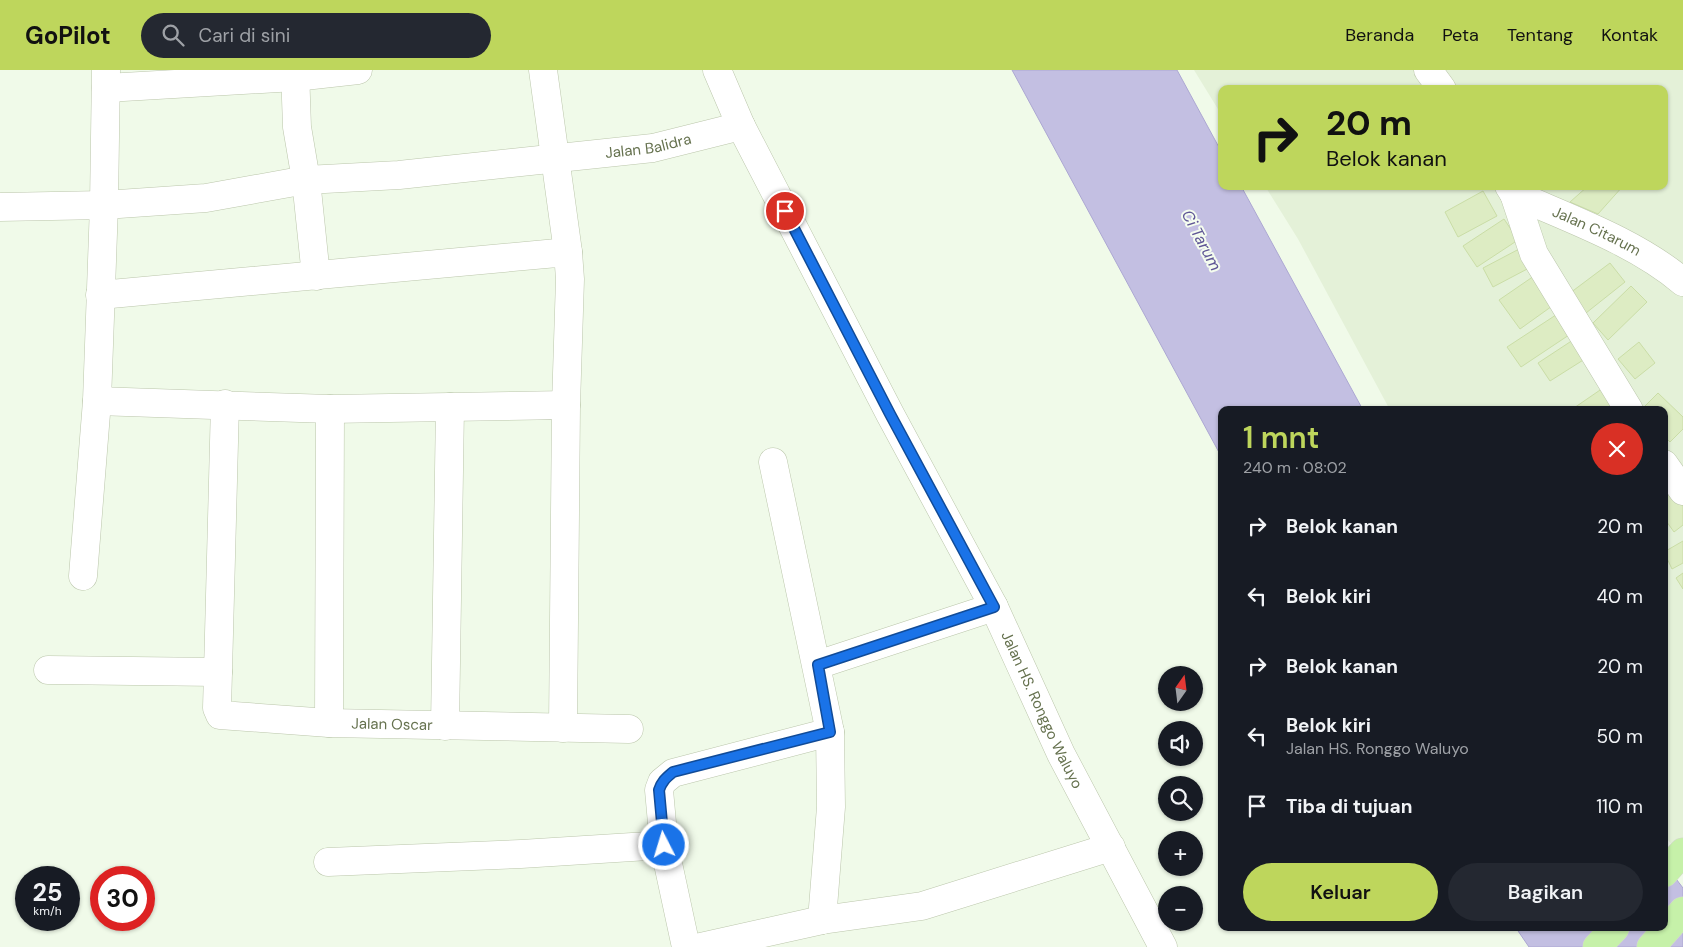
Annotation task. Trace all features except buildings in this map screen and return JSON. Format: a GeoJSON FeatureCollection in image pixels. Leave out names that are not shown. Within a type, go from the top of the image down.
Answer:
{"type":"FeatureCollection","features":[{"type":"Feature","properties":{"kind":"main road"},"geometry":{"type":"LineString","coordinates":[[1668,869],[1683,852]]}},
{"type":"Feature","properties":{"kind":"main road"},"geometry":{"type":"LineString","coordinates":[[1668,928],[1683,911]]}},
{"type":"Feature","properties":{"kind":"main road"},"geometry":{"type":"LineString","coordinates":[[1597,947],[1612,931]]}},
{"type":"Feature","properties":{"kind":"main road"},"geometry":{"type":"LineString","coordinates":[[1651,947],[1665,931]]}},
{"type":"Feature","properties":{"kind":"street"},"geometry":{"type":"LineString","coordinates":[[83,576],[97,401],[104,206],[106,79],[295,74],[358,70]]}},
{"type":"Feature","properties":{"kind":"street"},"geometry":{"type":"LineString","coordinates":[[543,70],[570,279],[566,405],[563,728]]}},
{"type":"Feature","properties":{"kind":"street","name":"Jalan HS. Ronggo Waluyo"},"geometry":{"type":"LineString","coordinates":[[717,70],[742,126],[890,414],[994,607],[1061,754],[1163,947]]}},
{"type":"Feature","properties":{"kind":"street"},"geometry":{"type":"LineString","coordinates":[[1428,70],[1439,85]]}},
{"type":"Feature","properties":{"kind":"street"},"geometry":{"type":"LineString","coordinates":[[295,74],[297,128],[306,180],[316,276]]}},
{"type":"Feature","properties":{"kind":"street","name":"Jalan Balidra"},"geometry":{"type":"LineString","coordinates":[[0,207],[104,206],[206,198],[306,180],[399,175],[555,160],[653,148],[742,126]]}},
{"type":"Feature","properties":{"kind":"street"},"geometry":{"type":"LineString","coordinates":[[1512,190],[1534,254],[1627,406]]}},
{"type":"Feature","properties":{"kind":"street","name":"Jalan Citarum"},"geometry":{"type":"LineString","coordinates":[[1512,190],[1620,243],[1671,272],[1683,282]]}},
{"type":"Feature","properties":{"kind":"street"},"geometry":{"type":"LineString","coordinates":[[100,295],[568,252]]}},
{"type":"Feature","properties":{"kind":"street"},"geometry":{"type":"LineString","coordinates":[[97,401],[330,409],[566,405]]}},
{"type":"Feature","properties":{"kind":"street"},"geometry":{"type":"LineString","coordinates":[[48,670],[218,672],[225,404]]}},
{"type":"Feature","properties":{"kind":"street"},"geometry":{"type":"LineString","coordinates":[[445,726],[450,407]]}},
{"type":"Feature","properties":{"kind":"street"},"geometry":{"type":"LineString","coordinates":[[329,723],[330,409]]}},
{"type":"Feature","properties":{"kind":"street"},"geometry":{"type":"LineString","coordinates":[[773,462],[818,665],[830,732],[831,808],[822,920]]}},
{"type":"Feature","properties":{"kind":"street"},"geometry":{"type":"LineString","coordinates":[[1668,470],[1683,491]]}},
{"type":"Feature","properties":{"kind":"street"},"geometry":{"type":"LineString","coordinates":[[818,665],[994,607]]}},
{"type":"Feature","properties":{"kind":"street","name":"Jalan Oscar"},"geometry":{"type":"LineString","coordinates":[[218,672],[217,708],[220,715],[329,723],[629,729]]}},
{"type":"Feature","properties":{"kind":"street"},"geometry":{"type":"LineString","coordinates":[[686,947],[664,845],[659,790],[662,782],[673,772],[830,732]]}},
{"type":"Feature","properties":{"kind":"street"},"geometry":{"type":"LineString","coordinates":[[328,862],[521,854],[664,845]]}},
{"type":"Feature","properties":{"kind":"street"},"geometry":{"type":"LineString","coordinates":[[701,947],[822,920],[922,906],[1111,848]]}},
{"type":"Feature","properties":{"kind":"shaded area"},"geometry":{"type":"Polygon","coordinates":[[[1194,70],[1683,70],[1683,859],[1668,840],[1668,406],[1388,406],[1298,239],[1267,190],[1668,190],[1668,85],[1218,85],[1218,109],[1194,70]]]}},
{"type":"Feature","properties":{"kind":"water","name":"Ci Tarum"},"geometry":{"type":"Polygon","coordinates":[[[1012,70],[1177,70],[1218,145],[1218,190],[1243,190],[1361,406],[1218,406],[1218,450],[1012,70]]]}},
{"type":"Feature","properties":{"kind":"water"},"geometry":{"type":"Polygon","coordinates":[[[1668,868],[1683,888],[1683,947],[1529,947],[1518,931],[1668,931],[1668,868]]]}},
{"type":"Feature","properties":{"kind":"route"},"geometry":{"type":"LineString","coordinates":[[664,845],[659,790],[662,782],[673,772],[830,732],[818,665],[994,607],[890,414],[785,211]]}}]}
